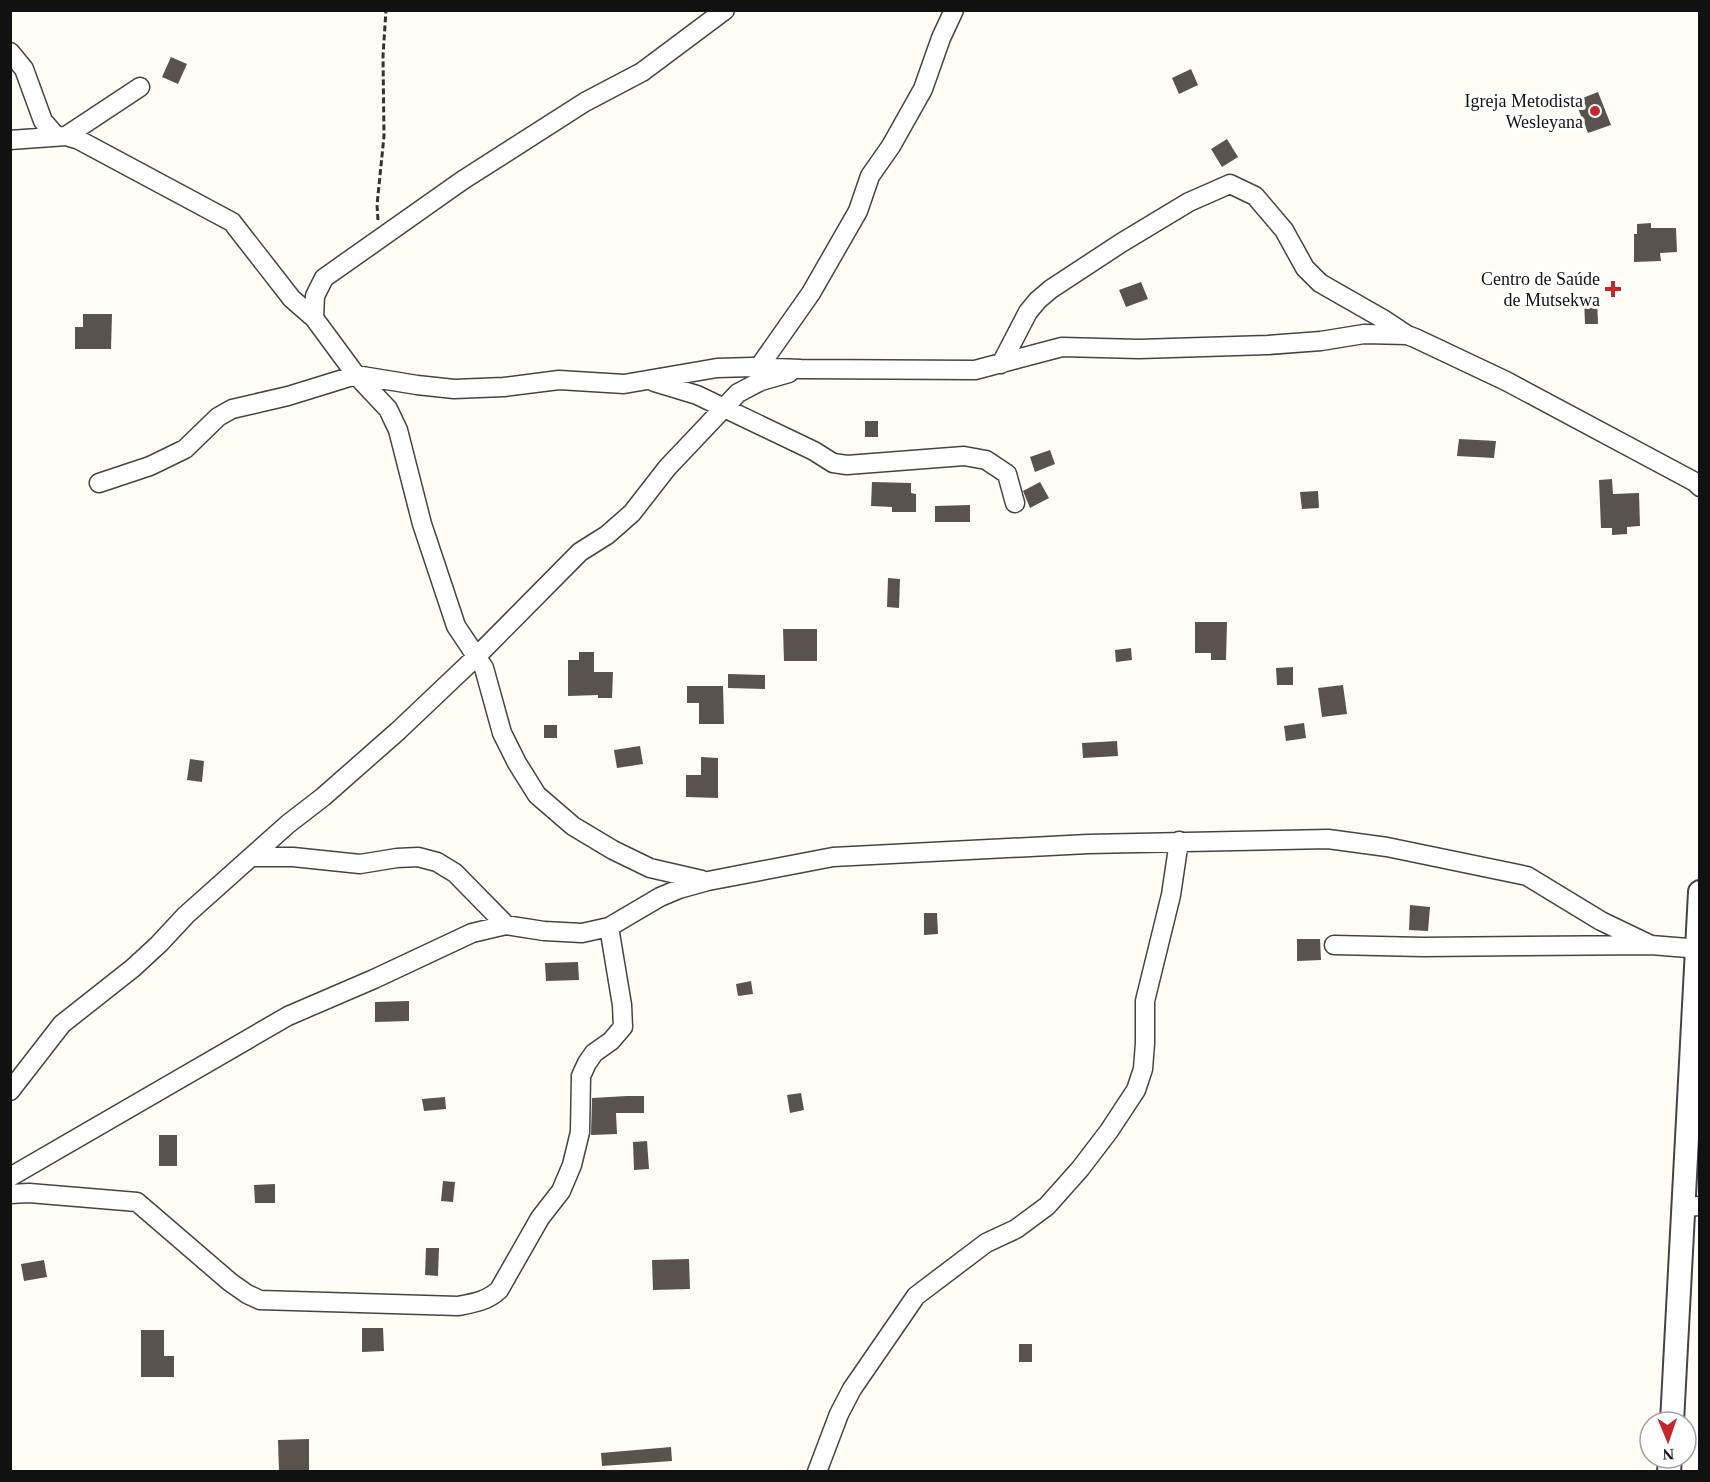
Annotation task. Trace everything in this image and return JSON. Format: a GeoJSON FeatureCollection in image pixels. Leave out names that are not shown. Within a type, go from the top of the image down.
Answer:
{"type":"FeatureCollection","features":[{"type":"Feature","properties":{"kind":"street"},"geometry":{"type":"LineString","coordinates":[[314,318],[315,296],[324,278],[463,180],[585,102],[642,72],[725,10]]}},
{"type":"Feature","properties":{"kind":"street"},"geometry":{"type":"LineString","coordinates":[[759,367],[811,293],[858,211],[870,176],[891,146],[923,88],[954,10]]}},
{"type":"Feature","properties":{"kind":"street"},"geometry":{"type":"LineString","coordinates":[[10,51],[24,69],[43,121],[61,136],[90,146],[232,222],[292,300],[314,318],[356,375],[388,408],[398,430],[422,524],[456,626],[483,668],[502,734],[537,795],[573,826],[613,850],[650,868],[708,881]]}},
{"type":"Feature","properties":{"kind":"street"},"geometry":{"type":"LineString","coordinates":[[10,140],[61,136],[140,87]]}},
{"type":"Feature","properties":{"kind":"street"},"geometry":{"type":"LineString","coordinates":[[1001,364],[1028,312],[1051,289],[1189,202],[1230,184],[1255,196],[1284,230],[1305,268],[1320,283],[1407,335],[1506,381],[1698,483]]}},
{"type":"Feature","properties":{"kind":"street"},"geometry":{"type":"LineString","coordinates":[[99,483],[150,466],[185,449],[218,417],[232,409],[288,396],[356,375],[454,389],[504,387],[559,380],[624,384],[717,368],[975,370],[1062,347],[1139,349],[1257,345],[1321,341],[1364,334],[1407,335]]}},
{"type":"Feature","properties":{"kind":"street"},"geometry":{"type":"LineString","coordinates":[[10,1090],[62,1024],[133,968],[186,915],[288,824],[398,731],[476,657],[580,552],[607,535],[632,513],[667,468],[738,393],[761,381],[801,369]]}},
{"type":"Feature","properties":{"kind":"street"},"geometry":{"type":"LineString","coordinates":[[650,380],[697,395],[814,451],[833,463],[847,465],[964,456],[986,460],[1007,474],[1015,503]]}},
{"type":"Feature","properties":{"kind":"street"},"geometry":{"type":"LineString","coordinates":[[10,1178],[288,1016],[472,933],[506,925],[544,931],[582,933],[609,927],[680,888],[833,856],[1179,841],[1328,840],[1387,847],[1527,876],[1601,921],[1651,945]]}},
{"type":"Feature","properties":{"kind":"street"},"geometry":{"type":"LineString","coordinates":[[817,1472],[835,1423],[852,1389],[916,1296],[986,1243],[1016,1230],[1047,1206],[1110,1131],[1136,1090],[1143,1069],[1145,1050],[1145,1001],[1171,895],[1179,841]]}},
{"type":"Feature","properties":{"kind":"street"},"geometry":{"type":"LineString","coordinates":[[251,857],[293,857],[360,864],[418,857],[437,862],[455,873],[506,925]]}},
{"type":"Feature","properties":{"kind":"street"},"geometry":{"type":"LineString","coordinates":[[1673,1410],[1691,1206],[1700,892]]}},
{"type":"Feature","properties":{"kind":"street"},"geometry":{"type":"LineString","coordinates":[[10,1194],[29,1193],[136,1202],[230,1282],[260,1300],[458,1306],[480,1302],[500,1290],[540,1218],[561,1191],[572,1165],[580,1132],[581,1076],[586,1063],[594,1053],[611,1041],[623,1027],[622,1005],[609,927]]}},
{"type":"Feature","properties":{"kind":"street"},"geometry":{"type":"LineString","coordinates":[[1334,945],[1423,947],[1651,945],[1698,949]]}},
{"type":"Feature","properties":{"kind":"path"},"geometry":{"type":"LineString","coordinates":[[378,240],[377,205],[384,136],[383,56],[386,10]]}},
{"type":"Feature","properties":{"kind":"building"},"geometry":{"type":"Polygon","coordinates":[[[171,57],[187,64],[178,84],[162,77],[171,57]]]}},
{"type":"Feature","properties":{"kind":"building"},"geometry":{"type":"Polygon","coordinates":[[[1191,69],[1198,85],[1179,94],[1172,78],[1191,69]]]}},
{"type":"Feature","properties":{"kind":"building"},"geometry":{"type":"Polygon","coordinates":[[[1598,92],[1611,125],[1588,133],[1575,101],[1598,92]]]}},
{"type":"Feature","properties":{"kind":"building"},"geometry":{"type":"Polygon","coordinates":[[[1227,139],[1238,157],[1222,167],[1211,149],[1227,139]]]}},
{"type":"Feature","properties":{"kind":"building"},"geometry":{"type":"Polygon","coordinates":[[[1651,223],[1651,228],[1676,228],[1677,252],[1660,253],[1661,261],[1634,262],[1634,234],[1637,234],[1637,224],[1651,223]]]}},
{"type":"Feature","properties":{"kind":"building"},"geometry":{"type":"Polygon","coordinates":[[[1141,282],[1148,299],[1126,307],[1119,290],[1141,282]]]}},
{"type":"Feature","properties":{"kind":"building"},"geometry":{"type":"Polygon","coordinates":[[[1597,297],[1598,324],[1585,324],[1584,298],[1597,297]]]}},
{"type":"Feature","properties":{"kind":"building"},"geometry":{"type":"Polygon","coordinates":[[[83,314],[112,314],[111,349],[75,349],[75,327],[83,327],[83,314]]]}},
{"type":"Feature","properties":{"kind":"building"},"geometry":{"type":"Polygon","coordinates":[[[865,421],[878,421],[878,437],[865,437],[865,421]]]}},
{"type":"Feature","properties":{"kind":"building"},"geometry":{"type":"Polygon","coordinates":[[[1459,439],[1496,441],[1494,458],[1457,456],[1459,439]]]}},
{"type":"Feature","properties":{"kind":"building"},"geometry":{"type":"Polygon","coordinates":[[[1050,450],[1055,464],[1035,472],[1030,457],[1050,450]]]}},
{"type":"Feature","properties":{"kind":"building"},"geometry":{"type":"Polygon","coordinates":[[[1612,479],[1613,494],[1639,493],[1640,526],[1627,527],[1627,534],[1612,535],[1612,528],[1601,528],[1599,480],[1612,479]]]}},
{"type":"Feature","properties":{"kind":"building"},"geometry":{"type":"Polygon","coordinates":[[[872,482],[911,483],[911,493],[916,494],[916,512],[892,512],[892,507],[871,506],[872,482]]]}},
{"type":"Feature","properties":{"kind":"building"},"geometry":{"type":"Polygon","coordinates":[[[1040,482],[1049,498],[1030,508],[1023,491],[1040,482]]]}},
{"type":"Feature","properties":{"kind":"building"},"geometry":{"type":"Polygon","coordinates":[[[1318,491],[1319,508],[1302,509],[1300,492],[1318,491]]]}},
{"type":"Feature","properties":{"kind":"building"},"geometry":{"type":"Polygon","coordinates":[[[970,505],[970,522],[935,522],[935,506],[970,505]]]}},
{"type":"Feature","properties":{"kind":"building"},"geometry":{"type":"Polygon","coordinates":[[[888,578],[900,579],[899,608],[887,607],[888,578]]]}},
{"type":"Feature","properties":{"kind":"building"},"geometry":{"type":"Polygon","coordinates":[[[1195,622],[1227,622],[1226,660],[1211,660],[1211,653],[1195,653],[1195,622]]]}},
{"type":"Feature","properties":{"kind":"building"},"geometry":{"type":"Polygon","coordinates":[[[783,629],[817,629],[817,661],[784,661],[783,629]]]}},
{"type":"Feature","properties":{"kind":"building"},"geometry":{"type":"Polygon","coordinates":[[[1131,648],[1132,660],[1116,662],[1115,650],[1131,648]]]}},
{"type":"Feature","properties":{"kind":"building"},"geometry":{"type":"Polygon","coordinates":[[[579,652],[594,652],[594,672],[613,672],[612,698],[598,698],[598,695],[568,696],[568,660],[579,660],[579,652]]]}},
{"type":"Feature","properties":{"kind":"building"},"geometry":{"type":"Polygon","coordinates":[[[1293,667],[1293,685],[1277,685],[1276,668],[1293,667]]]}},
{"type":"Feature","properties":{"kind":"building"},"geometry":{"type":"Polygon","coordinates":[[[728,674],[765,675],[765,689],[728,688],[728,674]]]}},
{"type":"Feature","properties":{"kind":"building"},"geometry":{"type":"Polygon","coordinates":[[[1343,685],[1347,714],[1322,717],[1318,688],[1343,685]]]}},
{"type":"Feature","properties":{"kind":"building"},"geometry":{"type":"Polygon","coordinates":[[[687,686],[723,686],[724,724],[699,724],[699,703],[687,703],[687,686]]]}},
{"type":"Feature","properties":{"kind":"building"},"geometry":{"type":"Polygon","coordinates":[[[1304,723],[1306,738],[1286,741],[1284,726],[1304,723]]]}},
{"type":"Feature","properties":{"kind":"building"},"geometry":{"type":"Polygon","coordinates":[[[544,725],[557,725],[557,738],[544,738],[544,725]]]}},
{"type":"Feature","properties":{"kind":"building"},"geometry":{"type":"Polygon","coordinates":[[[1117,741],[1118,756],[1083,758],[1082,743],[1117,741]]]}},
{"type":"Feature","properties":{"kind":"building"},"geometry":{"type":"Polygon","coordinates":[[[640,746],[643,764],[617,768],[614,750],[640,746]]]}},
{"type":"Feature","properties":{"kind":"building"},"geometry":{"type":"Polygon","coordinates":[[[701,757],[718,758],[718,798],[686,797],[686,775],[701,775],[701,757]]]}},
{"type":"Feature","properties":{"kind":"building"},"geometry":{"type":"Polygon","coordinates":[[[190,759],[204,761],[202,782],[187,780],[190,759]]]}},
{"type":"Feature","properties":{"kind":"building"},"geometry":{"type":"Polygon","coordinates":[[[1410,905],[1430,907],[1428,931],[1409,930],[1410,905]]]}},
{"type":"Feature","properties":{"kind":"building"},"geometry":{"type":"Polygon","coordinates":[[[924,913],[937,913],[938,934],[924,935],[924,913]]]}},
{"type":"Feature","properties":{"kind":"building"},"geometry":{"type":"Polygon","coordinates":[[[1297,939],[1320,939],[1321,960],[1297,961],[1297,939]]]}},
{"type":"Feature","properties":{"kind":"building"},"geometry":{"type":"Polygon","coordinates":[[[578,962],[579,980],[546,981],[545,963],[578,962]]]}},
{"type":"Feature","properties":{"kind":"building"},"geometry":{"type":"Polygon","coordinates":[[[751,981],[753,994],[738,996],[736,984],[751,981]]]}},
{"type":"Feature","properties":{"kind":"building"},"geometry":{"type":"Polygon","coordinates":[[[409,1001],[409,1021],[375,1022],[375,1002],[409,1001]]]}},
{"type":"Feature","properties":{"kind":"building"},"geometry":{"type":"Polygon","coordinates":[[[801,1093],[804,1110],[790,1113],[787,1095],[801,1093]]]}},
{"type":"Feature","properties":{"kind":"building"},"geometry":{"type":"Polygon","coordinates":[[[644,1096],[644,1113],[616,1113],[617,1134],[591,1135],[592,1098],[644,1096]]]}},
{"type":"Feature","properties":{"kind":"building"},"geometry":{"type":"Polygon","coordinates":[[[445,1097],[446,1109],[424,1111],[422,1099],[445,1097]]]}},
{"type":"Feature","properties":{"kind":"building"},"geometry":{"type":"Polygon","coordinates":[[[159,1135],[177,1135],[177,1166],[159,1166],[159,1135]]]}},
{"type":"Feature","properties":{"kind":"building"},"geometry":{"type":"Polygon","coordinates":[[[647,1141],[649,1169],[634,1170],[633,1142],[647,1141]]]}},
{"type":"Feature","properties":{"kind":"building"},"geometry":{"type":"Polygon","coordinates":[[[443,1181],[455,1182],[453,1202],[441,1201],[443,1181]]]}},
{"type":"Feature","properties":{"kind":"building"},"geometry":{"type":"Polygon","coordinates":[[[275,1184],[275,1203],[255,1203],[254,1185],[275,1184]]]}},
{"type":"Feature","properties":{"kind":"building"},"geometry":{"type":"Polygon","coordinates":[[[426,1248],[439,1248],[438,1276],[425,1275],[426,1248]]]}},
{"type":"Feature","properties":{"kind":"building"},"geometry":{"type":"Polygon","coordinates":[[[689,1259],[690,1289],[653,1290],[652,1260],[689,1259]]]}},
{"type":"Feature","properties":{"kind":"building"},"geometry":{"type":"Polygon","coordinates":[[[44,1260],[47,1277],[24,1281],[21,1264],[44,1260]]]}},
{"type":"Feature","properties":{"kind":"building"},"geometry":{"type":"Polygon","coordinates":[[[362,1328],[383,1328],[384,1351],[362,1352],[362,1328]]]}},
{"type":"Feature","properties":{"kind":"building"},"geometry":{"type":"Polygon","coordinates":[[[141,1330],[164,1330],[164,1356],[174,1356],[174,1377],[141,1377],[141,1330]]]}},
{"type":"Feature","properties":{"kind":"building"},"geometry":{"type":"Polygon","coordinates":[[[1019,1344],[1032,1344],[1032,1362],[1019,1362],[1019,1344]]]}},
{"type":"Feature","properties":{"kind":"building"},"geometry":{"type":"Polygon","coordinates":[[[309,1439],[309,1472],[279,1472],[278,1440],[309,1439]]]}},
{"type":"Feature","properties":{"kind":"building"},"geometry":{"type":"Polygon","coordinates":[[[671,1447],[672,1461],[602,1466],[601,1453],[671,1447]]]}},
{"type":"Feature","properties":{"kind":"place","name":"Igreja Metodista Wesleyana"},"geometry":{"type":"Point","coordinates":[1595,111]}},
{"type":"Feature","properties":{"kind":"place","name":"Centro de Saúde de Mutsekwa"},"geometry":{"type":"Point","coordinates":[1613,289]}}]}
